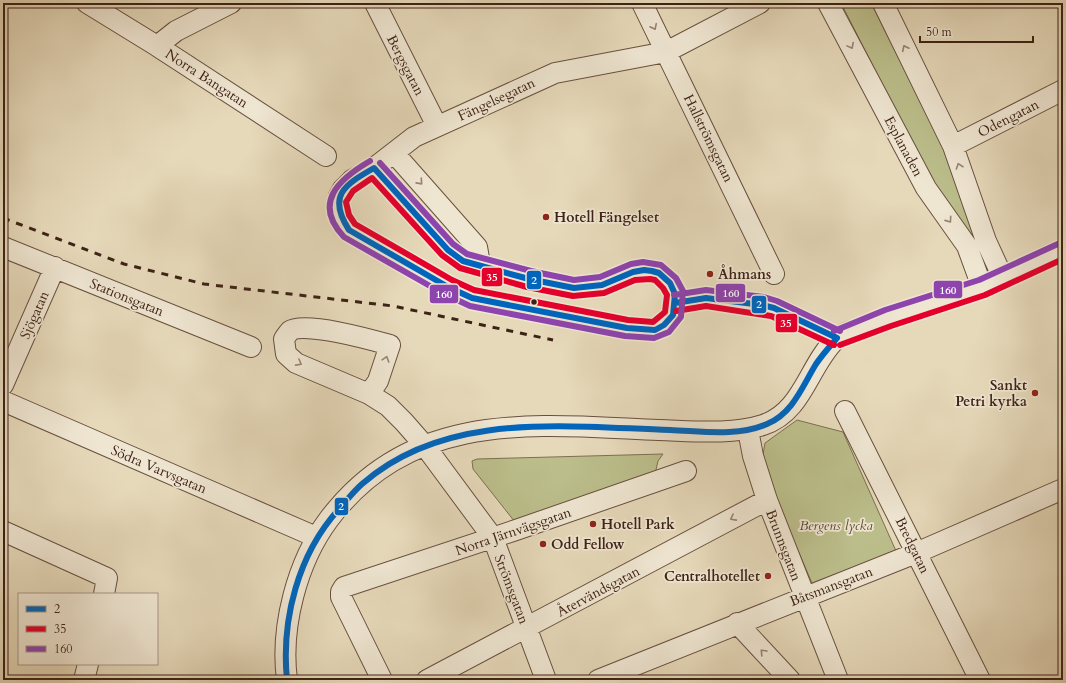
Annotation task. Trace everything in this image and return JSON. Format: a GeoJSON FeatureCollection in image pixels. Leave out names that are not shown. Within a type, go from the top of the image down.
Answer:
{"type":"FeatureCollection","features":[{"type":"Feature","properties":{"kind":"street","name":"Norra Bangatan"},"geometry":{"type":"LineString","coordinates":[[87,3],[157,46],[326,156]]}},
{"type":"Feature","properties":{"kind":"street"},"geometry":{"type":"LineString","coordinates":[[157,46],[176,31],[231,3]]}},
{"type":"Feature","properties":{"kind":"street","name":"Bergsgatan"},"geometry":{"type":"LineString","coordinates":[[375,3],[436,126]]}},
{"type":"Feature","properties":{"kind":"street","name":"Hallströmsgatan"},"geometry":{"type":"LineString","coordinates":[[642,3],[774,274]]}},
{"type":"Feature","properties":{"kind":"street","name":"Fängelsegatan"},"geometry":{"type":"LineString","coordinates":[[675,303],[673,315],[664,325],[655,330],[642,330],[472,298],[448,287],[349,230],[342,220],[338,205],[339,196],[343,188],[352,180],[374,168],[414,137],[436,126],[555,73],[666,52],[760,3]]}},
{"type":"Feature","properties":{"kind":"street","name":"Esplanaden"},"geometry":{"type":"LineString","coordinates":[[828,3],[926,188],[967,246],[982,287]]}},
{"type":"Feature","properties":{"kind":"street"},"geometry":{"type":"LineString","coordinates":[[883,3],[953,146],[986,241],[1003,278]]}},
{"type":"Feature","properties":{"kind":"street","name":"Odengatan"},"geometry":{"type":"LineString","coordinates":[[953,146],[1063,90]]}},
{"type":"Feature","properties":{"kind":"street"},"geometry":{"type":"LineString","coordinates":[[394,153],[477,247],[480,264]]}},
{"type":"Feature","properties":{"kind":"street"},"geometry":{"type":"LineString","coordinates":[[374,168],[448,250],[463,261],[574,288],[602,285],[633,272],[652,270],[659,273],[670,283],[675,294],[675,303],[706,298],[762,305],[774,308],[838,338]]}},
{"type":"Feature","properties":{"kind":"street","name":"Stationsgatan"},"geometry":{"type":"LineString","coordinates":[[3,247],[251,347]]}},
{"type":"Feature","properties":{"kind":"street"},"geometry":{"type":"LineString","coordinates":[[288,680],[286,649],[289,618],[298,582],[316,537],[349,495],[377,471],[399,458],[424,446],[451,436],[508,426],[568,426],[712,431],[748,430],[767,424],[790,408],[798,399],[820,358],[838,338],[888,318],[982,287],[1063,250]]}},
{"type":"Feature","properties":{"kind":"street","name":"Sjögatan"},"geometry":{"type":"LineString","coordinates":[[3,385],[55,267]]}},
{"type":"Feature","properties":{"kind":"street"},"geometry":{"type":"LineString","coordinates":[[369,394],[378,381],[390,345],[348,334],[300,328],[290,331],[284,338],[286,354],[296,363],[369,394],[388,406],[424,446]]}},
{"type":"Feature","properties":{"kind":"street","name":"Södra Varvsgatan"},"geometry":{"type":"LineString","coordinates":[[3,401],[316,537]]}},
{"type":"Feature","properties":{"kind":"street","name":"Bredgatan"},"geometry":{"type":"LineString","coordinates":[[845,411],[980,680]]}},
{"type":"Feature","properties":{"kind":"street","name":"Brunnsgatan"},"geometry":{"type":"LineString","coordinates":[[748,430],[753,456],[767,500],[838,680]]}},
{"type":"Feature","properties":{"kind":"street","name":"Strömsgatan"},"geometry":{"type":"LineString","coordinates":[[424,446],[492,538],[546,680]]}},
{"type":"Feature","properties":{"kind":"street","name":"Norra Järnvägsgatan"},"geometry":{"type":"LineString","coordinates":[[382,680],[342,597],[341,592],[350,584],[492,538],[686,471]]}},
{"type":"Feature","properties":{"kind":"street","name":"Båtsmansgatan"},"geometry":{"type":"LineString","coordinates":[[598,680],[916,552],[1063,489]]}},
{"type":"Feature","properties":{"kind":"street","name":"Återvändsgatan"},"geometry":{"type":"LineString","coordinates":[[427,680],[527,629],[767,500]]}},
{"type":"Feature","properties":{"kind":"street"},"geometry":{"type":"LineString","coordinates":[[3,531],[105,586]]}},
{"type":"Feature","properties":{"kind":"street"},"geometry":{"type":"LineString","coordinates":[[737,623],[790,680]]}},
{"type":"Feature","properties":{"kind":"street"},"geometry":{"type":"LineString","coordinates":[[84,680],[88,665]]}},
{"type":"Feature","properties":{"kind":"green space"},"geometry":{"type":"Polygon","coordinates":[[[841,3],[871,3],[955,171],[982,247],[976,249],[931,180],[841,3]]]}},
{"type":"Feature","properties":{"kind":"green space","name":"Bergens lycka"},"geometry":{"type":"Polygon","coordinates":[[[797,420],[843,432],[896,551],[812,583],[775,497],[762,460],[765,443],[797,420]]]}},
{"type":"Feature","properties":{"kind":"green space"},"geometry":{"type":"Polygon","coordinates":[[[663,454],[658,461],[655,474],[515,522],[473,469],[472,461],[477,459],[663,454]]]}},
{"type":"Feature","properties":{"kind":"railway"},"geometry":{"type":"LineString","coordinates":[[3,218],[124,264],[204,284],[393,306],[553,340]]}},
{"type":"Feature","properties":{"kind":"transit line","name":"160"},"geometry":{"type":"LineString","coordinates":[[370,161],[348,176],[333,193],[330,203],[330,213],[335,225],[344,237],[444,294],[470,306],[625,336],[654,338],[669,332],[681,317],[683,291],[676,278],[661,265],[643,262],[631,264],[600,277],[574,280],[531,271],[467,254],[453,244],[380,163]]}},
{"type":"Feature","properties":{"kind":"transit line","name":"2"},"geometry":{"type":"LineString","coordinates":[[374,168],[448,250],[463,261],[529,279],[574,288],[602,285],[633,272],[644,270],[652,271],[659,273],[670,283],[675,294],[673,315],[664,325],[655,330],[627,328],[472,298],[448,287],[349,230],[339,208],[339,200],[347,186],[374,168]]}},
{"type":"Feature","properties":{"kind":"transit line","name":"35"},"geometry":{"type":"LineString","coordinates":[[372,178],[442,255],[460,268],[527,287],[573,296],[604,293],[635,280],[655,280],[663,288],[667,295],[665,312],[653,322],[628,320],[474,290],[452,280],[355,224],[349,215],[346,202],[353,191],[372,178]]}},
{"type":"Feature","properties":{"kind":"transit line","name":"160"},"geometry":{"type":"LineString","coordinates":[[834,331],[885,310],[979,280],[1060,243]]}},
{"type":"Feature","properties":{"kind":"transit line","name":"35"},"geometry":{"type":"LineString","coordinates":[[840,345],[891,326],[985,295],[1063,259]]}},
{"type":"Feature","properties":{"kind":"transit line","name":"160"},"geometry":{"type":"LineString","coordinates":[[674,295],[706,290],[764,297],[777,301],[840,331]]}},
{"type":"Feature","properties":{"kind":"transit line","name":"2"},"geometry":{"type":"LineString","coordinates":[[675,303],[706,298],[762,305],[774,308],[837,338]]}},
{"type":"Feature","properties":{"kind":"transit line","name":"35"},"geometry":{"type":"LineString","coordinates":[[676,311],[706,306],[771,316],[834,345]]}},
{"type":"Feature","properties":{"kind":"transit line","name":"2"},"geometry":{"type":"LineString","coordinates":[[287,680],[286,657],[290,611],[295,589],[313,546],[325,527],[356,490],[395,460],[431,444],[469,434],[509,428],[549,426],[719,432],[744,431],[755,428],[767,424],[784,413],[796,398],[823,354],[837,338]]}},
{"type":"Feature","properties":{"kind":"place","name":"Hotell Fängelset"},"geometry":{"type":"Point","coordinates":[546,217]}},
{"type":"Feature","properties":{"kind":"place","name":"Åhmans"},"geometry":{"type":"Point","coordinates":[710,274]}},
{"type":"Feature","properties":{"kind":"place","name":"Sankt Petri kyrka"},"geometry":{"type":"Point","coordinates":[1035,393]}},
{"type":"Feature","properties":{"kind":"place","name":"Hotell Park"},"geometry":{"type":"Point","coordinates":[593,524]}},
{"type":"Feature","properties":{"kind":"place","name":"Odd Fellow"},"geometry":{"type":"Point","coordinates":[543,544]}},
{"type":"Feature","properties":{"kind":"place","name":"Centralhotellet"},"geometry":{"type":"Point","coordinates":[768,576]}}]}
